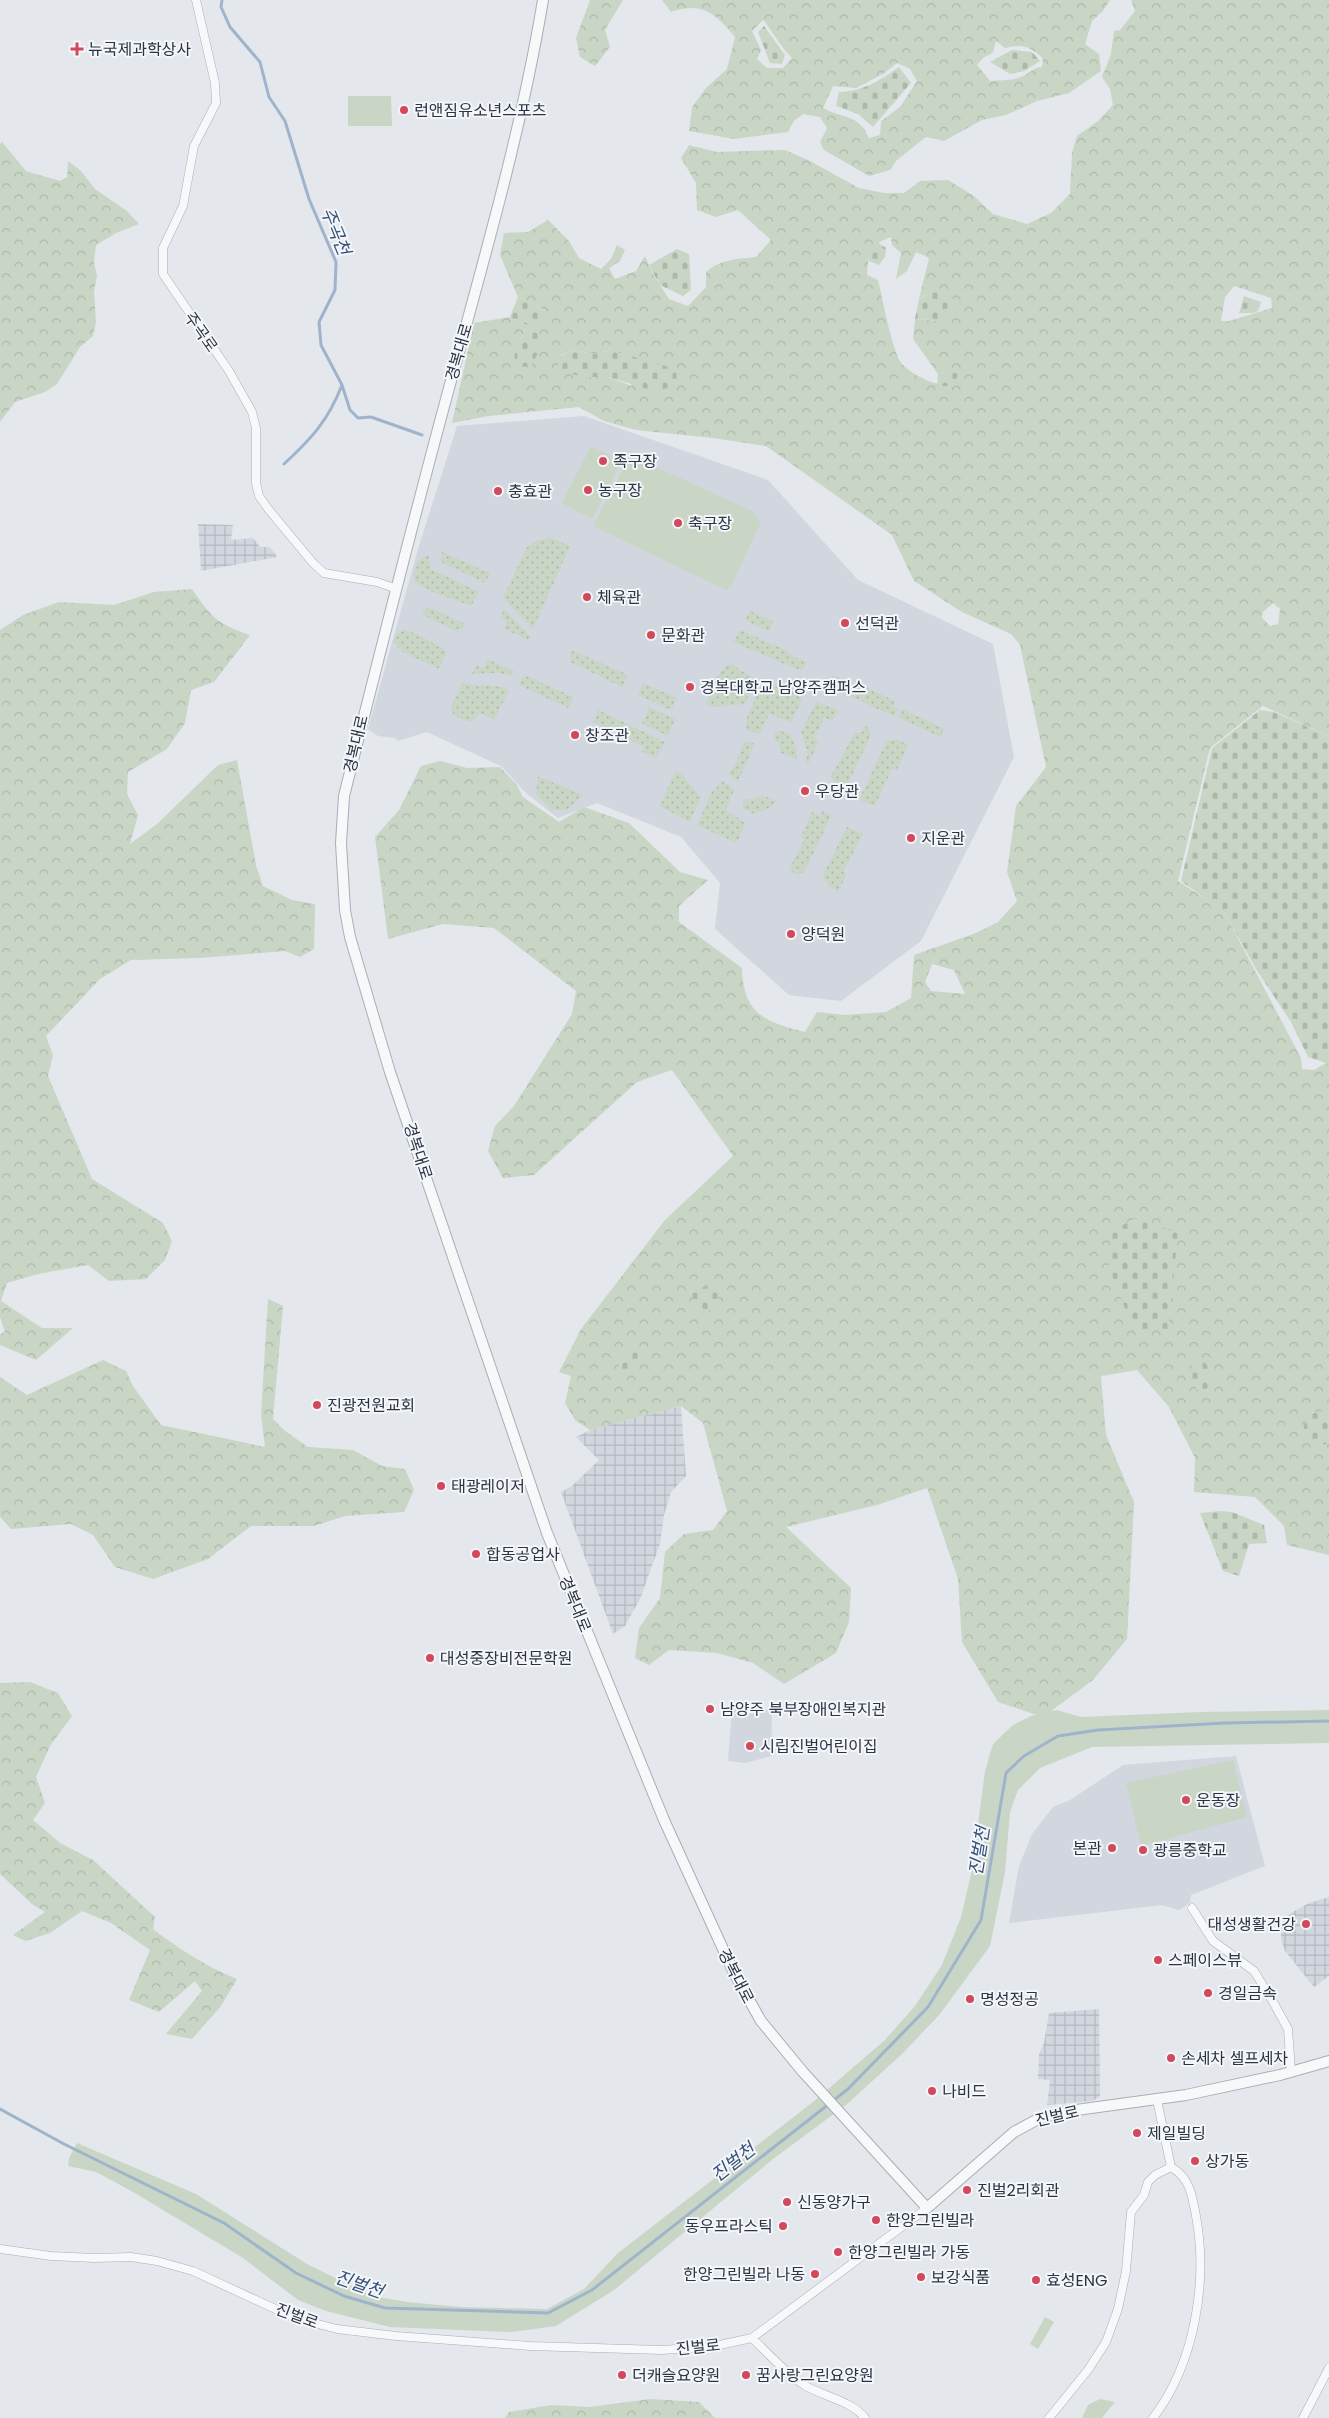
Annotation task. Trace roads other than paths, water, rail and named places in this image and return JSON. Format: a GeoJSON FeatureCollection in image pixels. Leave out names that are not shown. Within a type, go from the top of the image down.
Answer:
{"type":"FeatureCollection","features":[{"type":"Feature","properties":{"kind":"street","name":"주곡로"},"geometry":{"type":"LineString","coordinates":[[196,0],[214,82],[216,102],[194,146],[183,206],[163,248],[163,274],[229,371],[256,420],[256,483],[259,496],[269,510],[312,563],[324,573],[378,582],[397,589]]}},
{"type":"Feature","properties":{"kind":"street","name":"경복대로"},"geometry":{"type":"LineString","coordinates":[[543,0],[533,56],[510,154],[397,589],[379,650],[344,796],[341,819],[342,870],[350,937],[390,1072],[550,1542],[664,1820],[748,2002],[773,2038],[927,2208]]}},
{"type":"Feature","properties":{"kind":"street"},"geometry":{"type":"LineString","coordinates":[[1192,1908],[1214,1942],[1254,1970],[1288,2029],[1291,2072]]}},
{"type":"Feature","properties":{"kind":"street","name":"진벌로"},"geometry":{"type":"LineString","coordinates":[[0,2249],[51,2256],[130,2258],[157,2261],[192,2272],[295,2318],[336,2329],[396,2336],[530,2346],[661,2350],[710,2347],[752,2338],[927,2208],[977,2162],[1028,2123],[1053,2114],[1157,2100],[1291,2072],[1329,2061]]}},
{"type":"Feature","properties":{"kind":"street"},"geometry":{"type":"LineString","coordinates":[[1153,2418],[1170,2389],[1185,2355],[1195,2321],[1200,2290],[1198,2226],[1191,2192],[1187,2181],[1180,2172],[1171,2167],[1157,2100]]}},
{"type":"Feature","properties":{"kind":"street"},"geometry":{"type":"LineString","coordinates":[[1049,2418],[1088,2370],[1106,2342],[1118,2309],[1126,2272],[1131,2212],[1144,2195],[1148,2182],[1155,2175],[1171,2167]]}},
{"type":"Feature","properties":{"kind":"street"},"geometry":{"type":"LineString","coordinates":[[752,2338],[786,2372],[804,2385],[852,2408],[865,2418]]}},
{"type":"Feature","properties":{"kind":"street"},"geometry":{"type":"LineString","coordinates":[[1303,2418],[1329,2368]]}},
{"type":"Feature","properties":{"kind":"waterway","name":"주곡천"},"geometry":{"type":"LineString","coordinates":[[222,0],[221,7],[230,27],[260,62],[269,97],[285,121],[309,199],[336,262],[335,290],[319,322],[321,345],[342,385],[337,398],[318,429],[284,464]]}},
{"type":"Feature","properties":{"kind":"waterway"},"geometry":{"type":"LineString","coordinates":[[342,385],[350,410],[358,418],[371,417],[422,435]]}},
{"type":"Feature","properties":{"kind":"waterway","name":"진벌천"},"geometry":{"type":"LineString","coordinates":[[0,2109],[64,2144],[224,2223],[296,2273],[344,2296],[385,2308],[548,2313],[592,2290],[848,2089],[928,2007],[981,1920],[1006,1773],[1024,1756],[1058,1736],[1098,1730],[1225,1723],[1329,1721]]}},
{"type":"Feature","properties":{"kind":"place","name":"뉴국제과학상사"},"geometry":{"type":"Point","coordinates":[77,49]}},
{"type":"Feature","properties":{"kind":"place","name":"런앤짐유소년스포츠"},"geometry":{"type":"Point","coordinates":[404,110]}},
{"type":"Feature","properties":{"kind":"place","name":"족구장"},"geometry":{"type":"Point","coordinates":[603,461]}},
{"type":"Feature","properties":{"kind":"place","name":"농구장"},"geometry":{"type":"Point","coordinates":[588,490]}},
{"type":"Feature","properties":{"kind":"place","name":"충효관"},"geometry":{"type":"Point","coordinates":[498,491]}},
{"type":"Feature","properties":{"kind":"place","name":"축구장"},"geometry":{"type":"Point","coordinates":[678,523]}},
{"type":"Feature","properties":{"kind":"place","name":"체육관"},"geometry":{"type":"Point","coordinates":[587,597]}},
{"type":"Feature","properties":{"kind":"place","name":"선덕관"},"geometry":{"type":"Point","coordinates":[845,623]}},
{"type":"Feature","properties":{"kind":"place","name":"문화관"},"geometry":{"type":"Point","coordinates":[651,635]}},
{"type":"Feature","properties":{"kind":"place","name":"경복대학교 남양주캠퍼스"},"geometry":{"type":"Point","coordinates":[690,687]}},
{"type":"Feature","properties":{"kind":"place","name":"창조관"},"geometry":{"type":"Point","coordinates":[575,735]}},
{"type":"Feature","properties":{"kind":"place","name":"우당관"},"geometry":{"type":"Point","coordinates":[805,791]}},
{"type":"Feature","properties":{"kind":"place","name":"지운관"},"geometry":{"type":"Point","coordinates":[911,838]}},
{"type":"Feature","properties":{"kind":"place","name":"양덕원"},"geometry":{"type":"Point","coordinates":[791,934]}},
{"type":"Feature","properties":{"kind":"place","name":"진광전원교회"},"geometry":{"type":"Point","coordinates":[317,1405]}},
{"type":"Feature","properties":{"kind":"place","name":"태광레이저"},"geometry":{"type":"Point","coordinates":[441,1486]}},
{"type":"Feature","properties":{"kind":"place","name":"합동공업사"},"geometry":{"type":"Point","coordinates":[476,1554]}},
{"type":"Feature","properties":{"kind":"place","name":"대성중장비전문학원"},"geometry":{"type":"Point","coordinates":[430,1658]}},
{"type":"Feature","properties":{"kind":"place","name":"남양주 북부장애인복지관"},"geometry":{"type":"Point","coordinates":[710,1709]}},
{"type":"Feature","properties":{"kind":"place","name":"시립진벌어린이집"},"geometry":{"type":"Point","coordinates":[750,1746]}},
{"type":"Feature","properties":{"kind":"place","name":"운동장"},"geometry":{"type":"Point","coordinates":[1186,1800]}},
{"type":"Feature","properties":{"kind":"place","name":"본관"},"geometry":{"type":"Point","coordinates":[1112,1848]}},
{"type":"Feature","properties":{"kind":"place","name":"광릉중학교"},"geometry":{"type":"Point","coordinates":[1143,1850]}},
{"type":"Feature","properties":{"kind":"place","name":"대성생활건강"},"geometry":{"type":"Point","coordinates":[1306,1924]}},
{"type":"Feature","properties":{"kind":"place","name":"스페이스뷰"},"geometry":{"type":"Point","coordinates":[1158,1960]}},
{"type":"Feature","properties":{"kind":"place","name":"경일금속"},"geometry":{"type":"Point","coordinates":[1208,1993]}},
{"type":"Feature","properties":{"kind":"place","name":"명성정공"},"geometry":{"type":"Point","coordinates":[970,1999]}},
{"type":"Feature","properties":{"kind":"place","name":"손세차 셀프세차"},"geometry":{"type":"Point","coordinates":[1171,2058]}},
{"type":"Feature","properties":{"kind":"place","name":"나비드"},"geometry":{"type":"Point","coordinates":[932,2091]}},
{"type":"Feature","properties":{"kind":"place","name":"제일빌딩"},"geometry":{"type":"Point","coordinates":[1137,2133]}},
{"type":"Feature","properties":{"kind":"place","name":"상가동"},"geometry":{"type":"Point","coordinates":[1195,2161]}},
{"type":"Feature","properties":{"kind":"place","name":"진벌2리회관"},"geometry":{"type":"Point","coordinates":[967,2190]}},
{"type":"Feature","properties":{"kind":"place","name":"신동양가구"},"geometry":{"type":"Point","coordinates":[787,2202]}},
{"type":"Feature","properties":{"kind":"place","name":"한양그린빌라"},"geometry":{"type":"Point","coordinates":[876,2220]}},
{"type":"Feature","properties":{"kind":"place","name":"동우프라스틱"},"geometry":{"type":"Point","coordinates":[783,2226]}},
{"type":"Feature","properties":{"kind":"place","name":"한양그린빌라 가동"},"geometry":{"type":"Point","coordinates":[838,2252]}},
{"type":"Feature","properties":{"kind":"place","name":"한양그린빌라 나동"},"geometry":{"type":"Point","coordinates":[815,2274]}},
{"type":"Feature","properties":{"kind":"place","name":"보강식품"},"geometry":{"type":"Point","coordinates":[921,2277]}},
{"type":"Feature","properties":{"kind":"place","name":"효성ENG"},"geometry":{"type":"Point","coordinates":[1036,2280]}},
{"type":"Feature","properties":{"kind":"place","name":"더캐슬요양원"},"geometry":{"type":"Point","coordinates":[622,2375]}},
{"type":"Feature","properties":{"kind":"place","name":"꿈사랑그린요양원"},"geometry":{"type":"Point","coordinates":[746,2375]}}]}
